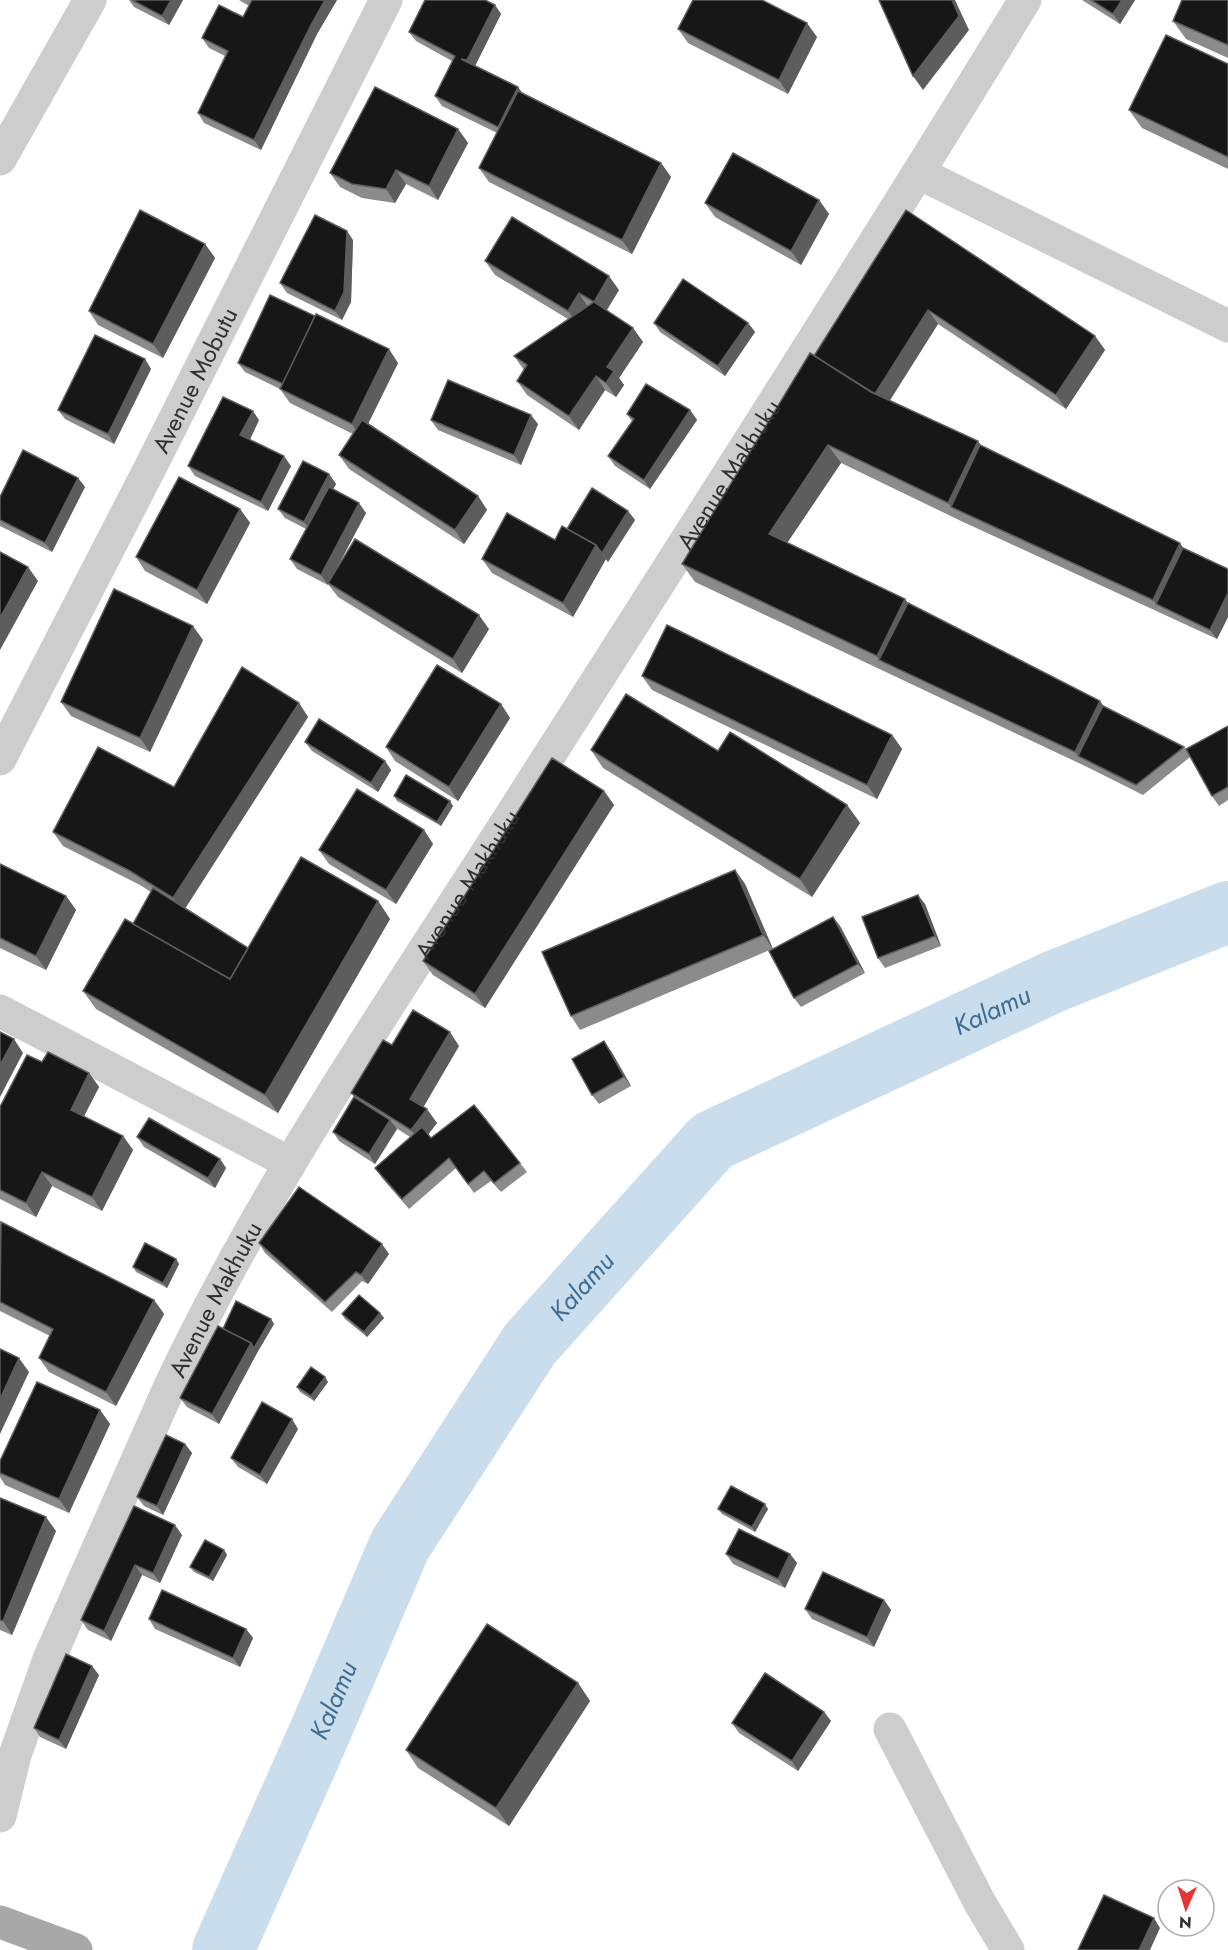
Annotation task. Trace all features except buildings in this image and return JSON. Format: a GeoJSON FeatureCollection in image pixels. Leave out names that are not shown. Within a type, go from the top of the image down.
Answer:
{"type":"FeatureCollection","features":[{"type":"Feature","properties":{"kind":"main road"},"geometry":{"type":"LineString","coordinates":[[0,1922],[76,1950]]}},
{"type":"Feature","properties":{"kind":"street"},"geometry":{"type":"LineString","coordinates":[[0,159],[90,0]]}},
{"type":"Feature","properties":{"kind":"street","name":"Avenue Mobutu"},"geometry":{"type":"LineString","coordinates":[[0,759],[149,470],[386,0]]}},
{"type":"Feature","properties":{"kind":"street","name":"Avenue Makhuku"},"geometry":{"type":"LineString","coordinates":[[0,1816],[15,1755],[49,1659],[146,1440],[191,1341],[290,1163],[919,173],[1025,0]]}},
{"type":"Feature","properties":{"kind":"street"},"geometry":{"type":"LineString","coordinates":[[919,173],[1228,326]]}},
{"type":"Feature","properties":{"kind":"street"},"geometry":{"type":"LineString","coordinates":[[0,1011],[290,1163]]}},
{"type":"Feature","properties":{"kind":"street"},"geometry":{"type":"LineString","coordinates":[[890,1729],[980,1903],[1008,1950]]}},
{"type":"Feature","properties":{"kind":"waterway","name":"Kalamu"},"geometry":{"type":"LineString","coordinates":[[223,1950],[400,1545],[530,1344],[712,1141],[1055,981],[1228,912]]}}]}
